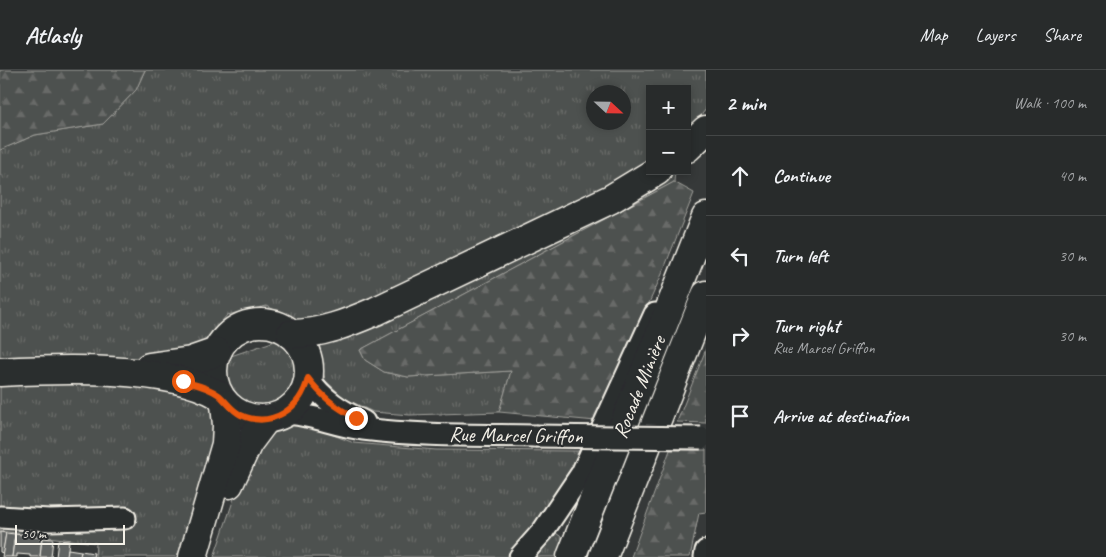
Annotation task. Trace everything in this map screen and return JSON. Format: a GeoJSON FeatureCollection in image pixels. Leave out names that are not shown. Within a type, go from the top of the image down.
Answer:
{"type":"FeatureCollection","features":[{"type":"Feature","properties":{"kind":"main road"},"geometry":{"type":"LineString","coordinates":[[691,144],[706,130]]}},
{"type":"Feature","properties":{"kind":"main road"},"geometry":{"type":"LineString","coordinates":[[291,334],[320,331],[362,317],[610,199],[650,175]]}},
{"type":"Feature","properties":{"kind":"main road","name":"Rocade Minière"},"geometry":{"type":"LineString","coordinates":[[571,557],[704,222]]}},
{"type":"Feature","properties":{"kind":"main road","name":"Rocade Minière"},"geometry":{"type":"LineString","coordinates":[[602,557],[706,295]]}},
{"type":"Feature","properties":{"kind":"main road"},"geometry":{"type":"LineString","coordinates":[[193,557],[226,444],[227,419],[222,399],[213,377],[213,364],[217,352],[232,333],[249,325],[262,323],[274,325],[291,334],[299,343],[305,354],[308,378],[302,396],[295,405],[276,416],[248,443],[236,466],[206,557]]}},
{"type":"Feature","properties":{"kind":"main road"},"geometry":{"type":"LineString","coordinates":[[0,372],[105,371],[176,364],[201,359],[217,352]]}},
{"type":"Feature","properties":{"kind":"main road"},"geometry":{"type":"LineString","coordinates":[[105,371],[159,376],[183,381],[209,390],[236,412],[247,417],[276,416]]}},
{"type":"Feature","properties":{"kind":"main road"},"geometry":{"type":"LineString","coordinates":[[618,557],[641,490],[662,407]]}},
{"type":"Feature","properties":{"kind":"street"},"geometry":{"type":"LineString","coordinates":[[520,557],[543,532],[582,473],[671,281],[704,222]]}},
{"type":"Feature","properties":{"kind":"street","name":"Rue Marcel Griffon"},"geometry":{"type":"LineString","coordinates":[[308,378],[318,392],[337,407],[387,431]]}},
{"type":"Feature","properties":{"kind":"street","name":"Rue Marcel Griffon"},"geometry":{"type":"LineString","coordinates":[[276,416],[306,414],[356,428],[422,434],[703,438]]}},
{"type":"Feature","properties":{"kind":"street"},"geometry":{"type":"LineString","coordinates":[[0,517],[49,520],[125,518]]}},
{"type":"Feature","properties":{"kind":"street"},"geometry":{"type":"LineString","coordinates":[[705,557],[706,551]]}},
{"type":"Feature","properties":{"kind":"green space"},"geometry":{"type":"Polygon","coordinates":[[[0,70],[145,70],[136,90],[103,124],[35,135],[0,150],[0,70]]]}},
{"type":"Feature","properties":{"kind":"green space"},"geometry":{"type":"Polygon","coordinates":[[[145,70],[706,70],[706,109],[691,128],[691,85],[646,85],[646,175],[675,175],[674,182],[360,350],[365,360],[384,372],[408,377],[511,371],[499,412],[410,415],[373,412],[344,398],[325,380],[319,354],[301,324],[267,306],[227,315],[205,342],[171,351],[209,399],[218,416],[209,464],[177,557],[95,557],[96,543],[0,531],[0,150],[35,135],[103,124],[136,90],[145,70]]]}},
{"type":"Feature","properties":{"kind":"green space"},"geometry":{"type":"Polygon","coordinates":[[[674,182],[694,193],[662,274],[596,421],[499,412],[511,371],[408,377],[384,372],[365,360],[360,350],[674,182]]]}},
{"type":"Feature","properties":{"kind":"green space"},"geometry":{"type":"Polygon","coordinates":[[[278,340],[286,346],[296,362],[297,372],[294,389],[284,400],[271,406],[256,406],[242,402],[231,392],[226,377],[228,357],[278,340]]]}},
{"type":"Feature","properties":{"kind":"green space"},"geometry":{"type":"Polygon","coordinates":[[[706,349],[706,423],[677,422],[706,349]]]}},
{"type":"Feature","properties":{"kind":"green space"},"geometry":{"type":"Polygon","coordinates":[[[294,420],[354,443],[436,450],[581,451],[568,480],[539,521],[567,541],[560,557],[214,557],[244,469],[278,423],[294,420]]]}},
{"type":"Feature","properties":{"kind":"green space"},"geometry":{"type":"Polygon","coordinates":[[[670,450],[706,450],[706,512],[699,513],[690,557],[631,557],[670,450]]]}},
{"type":"Feature","properties":{"kind":"building"},"geometry":{"type":"Polygon","coordinates":[[[0,532],[6,533],[3,553],[0,552],[0,532]]]}},
{"type":"Feature","properties":{"kind":"building"},"geometry":{"type":"Polygon","coordinates":[[[6,533],[15,534],[12,557],[2,557],[6,533]]]}},
{"type":"Feature","properties":{"kind":"building"},"geometry":{"type":"Polygon","coordinates":[[[15,534],[42,538],[40,557],[17,554],[17,557],[12,557],[15,534]]]}},
{"type":"Feature","properties":{"kind":"building"},"geometry":{"type":"Polygon","coordinates":[[[42,538],[53,539],[51,557],[40,557],[42,538]]]}},
{"type":"Feature","properties":{"kind":"building"},"geometry":{"type":"Polygon","coordinates":[[[58,540],[69,541],[67,557],[56,557],[58,540]]]}},
{"type":"Feature","properties":{"kind":"building"},"geometry":{"type":"Polygon","coordinates":[[[68,549],[81,551],[80,557],[67,557],[68,549]]]}},
{"type":"Feature","properties":{"kind":"building"},"geometry":{"type":"Polygon","coordinates":[[[81,551],[94,553],[93,557],[80,557],[81,551]]]}},
{"type":"Feature","properties":{"kind":"route"},"geometry":{"type":"LineString","coordinates":[[183,381],[219,395],[230,408],[241,415],[254,419],[266,419],[279,416],[295,405],[305,390],[308,378],[318,392],[326,399],[356,418]]}}]}
